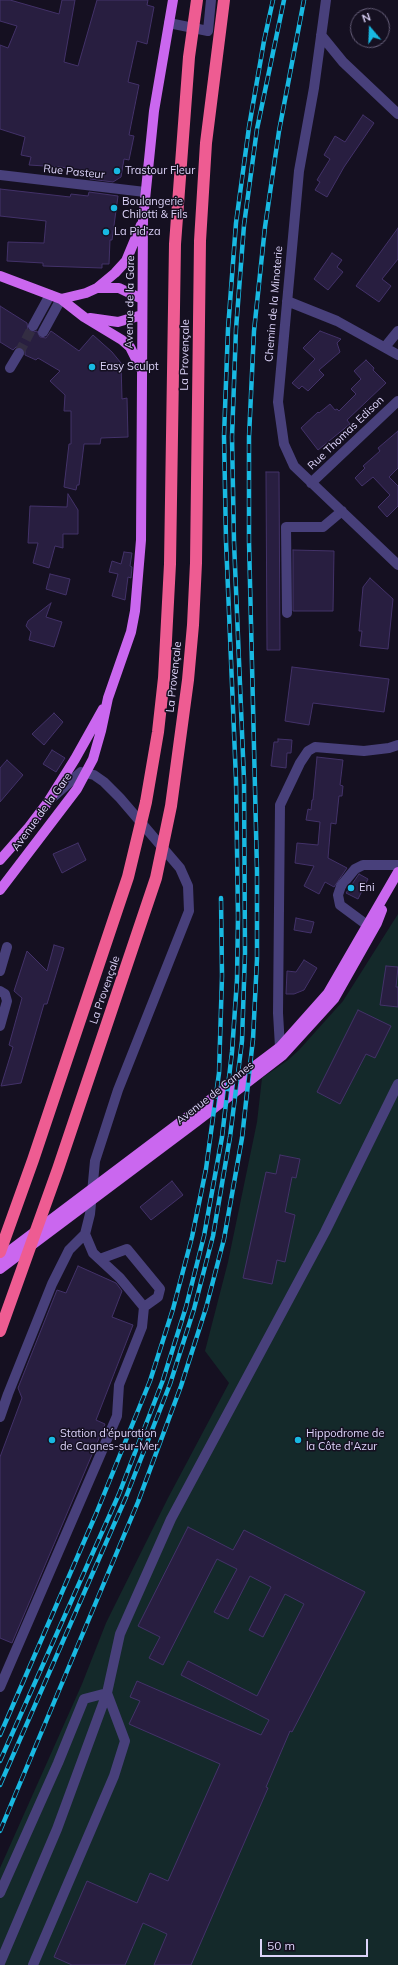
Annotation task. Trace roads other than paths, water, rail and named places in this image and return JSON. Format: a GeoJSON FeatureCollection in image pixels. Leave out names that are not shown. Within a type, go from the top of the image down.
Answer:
{"type":"FeatureCollection","features":[{"type":"Feature","properties":{"kind":"highway","name":"La Provençale"},"geometry":{"type":"LineString","coordinates":[[0,1252],[33,1160],[128,877],[146,802],[158,732],[164,670],[170,564],[175,244],[189,57],[198,0]]}},
{"type":"Feature","properties":{"kind":"highway","name":"La Provençale"},"geometry":{"type":"LineString","coordinates":[[0,1330],[58,1169],[153,886],[171,806],[188,680],[193,625],[196,563],[200,241],[206,143],[216,52],[224,0]]}},
{"type":"Feature","properties":{"kind":"main road","name":"Avenue de la Gare"},"geometry":{"type":"LineString","coordinates":[[0,890],[77,789],[93,759],[102,731],[108,698],[131,632],[139,579],[141,540],[143,219],[154,111],[173,0]]}},
{"type":"Feature","properties":{"kind":"main road"},"geometry":{"type":"LineString","coordinates":[[60,299],[86,293],[97,288],[115,273],[126,261],[143,219]]}},
{"type":"Feature","properties":{"kind":"main road"},"geometry":{"type":"LineString","coordinates":[[0,276],[60,299],[84,317],[122,340],[130,348],[142,370]]}},
{"type":"Feature","properties":{"kind":"main road"},"geometry":{"type":"LineString","coordinates":[[97,288],[119,288],[142,299]]}},
{"type":"Feature","properties":{"kind":"main road"},"geometry":{"type":"LineString","coordinates":[[84,317],[118,322],[142,315]]}},
{"type":"Feature","properties":{"kind":"main road","name":"Avenue de la Gare"},"geometry":{"type":"LineString","coordinates":[[0,860],[29,827],[48,802],[75,759],[108,698]]}},
{"type":"Feature","properties":{"kind":"main road","name":"Avenue de Cannes"},"geometry":{"type":"LineString","coordinates":[[0,1258],[282,1051],[328,993],[397,875]]}},
{"type":"Feature","properties":{"kind":"main road","name":"Avenue de Cannes"},"geometry":{"type":"LineString","coordinates":[[0,1269],[196,1122],[282,1051],[334,999],[377,923],[390,887]]}},
{"type":"Feature","properties":{"kind":"street"},"geometry":{"type":"LineString","coordinates":[[169,23],[208,31],[211,0]]}},
{"type":"Feature","properties":{"kind":"street","name":"Chemin de la Minoterie"},"geometry":{"type":"LineString","coordinates":[[326,0],[320,35],[314,88],[299,171],[278,402],[284,444],[294,466],[398,565]]}},
{"type":"Feature","properties":{"kind":"street"},"geometry":{"type":"LineString","coordinates":[[320,35],[343,62],[398,114]]}},
{"type":"Feature","properties":{"kind":"street","name":"Rue Pasteur"},"geometry":{"type":"LineString","coordinates":[[0,175],[146,192]]}},
{"type":"Feature","properties":{"kind":"street"},"geometry":{"type":"LineString","coordinates":[[34,326],[50,295]]}},
{"type":"Feature","properties":{"kind":"street"},"geometry":{"type":"LineString","coordinates":[[43,332],[60,299]]}},
{"type":"Feature","properties":{"kind":"street"},"geometry":{"type":"LineString","coordinates":[[287,301],[337,320],[398,355]]}},
{"type":"Feature","properties":{"kind":"street"},"geometry":{"type":"LineString","coordinates":[[385,348],[398,331]]}},
{"type":"Feature","properties":{"kind":"street"},"geometry":{"type":"LineString","coordinates":[[10,368],[19,353]]}},
{"type":"Feature","properties":{"kind":"street","name":"Rue Thomas Edison"},"geometry":{"type":"LineString","coordinates":[[311,483],[398,401]]}},
{"type":"Feature","properties":{"kind":"street"},"geometry":{"type":"LineString","coordinates":[[286,613],[286,527],[323,527],[342,511]]}},
{"type":"Feature","properties":{"kind":"street"},"geometry":{"type":"LineString","coordinates":[[282,1051],[278,1013],[280,805],[300,763],[308,752],[315,747],[364,751],[389,748],[398,745]]}},
{"type":"Feature","properties":{"kind":"street"},"geometry":{"type":"LineString","coordinates":[[0,1417],[52,1284],[69,1250],[85,1234],[90,1214],[96,1161],[114,1104],[189,911],[188,886],[180,868],[120,798],[104,782],[86,772],[82,772],[48,802]]}},
{"type":"Feature","properties":{"kind":"street"},"geometry":{"type":"LineString","coordinates":[[367,925],[340,905],[338,895],[341,886],[355,869],[363,865],[398,865]]}},
{"type":"Feature","properties":{"kind":"street"},"geometry":{"type":"LineString","coordinates":[[0,971],[8,948]]}},
{"type":"Feature","properties":{"kind":"street"},"geometry":{"type":"LineString","coordinates":[[0,992],[5,994],[7,1000],[0,1026]]}},
{"type":"Feature","properties":{"kind":"street"},"geometry":{"type":"LineString","coordinates":[[0,1963],[57,1829],[107,1693],[120,1634],[171,1519],[324,1232],[398,1084]]}},
{"type":"Feature","properties":{"kind":"street"},"geometry":{"type":"LineString","coordinates":[[0,1687],[117,1416],[119,1385],[142,1327],[144,1307],[120,1278],[93,1252],[85,1234]]}},
{"type":"Feature","properties":{"kind":"street"},"geometry":{"type":"LineString","coordinates":[[100,1259],[127,1249],[160,1289],[158,1297],[144,1307]]}},
{"type":"Feature","properties":{"kind":"street"},"geometry":{"type":"LineString","coordinates":[[0,1893],[58,1763],[84,1699],[107,1693]]}},
{"type":"Feature","properties":{"kind":"street"},"geometry":{"type":"LineString","coordinates":[[33,1965],[114,1776],[125,1741],[107,1693]]}},
{"type":"Feature","properties":{"kind":"tunnel"},"geometry":{"type":"LineString","coordinates":[[19,353],[33,326]]}},
{"type":"Feature","properties":{"kind":"railway"},"geometry":{"type":"LineString","coordinates":[[0,1761],[119,1494],[163,1380],[186,1307],[204,1236],[222,1137],[232,1052],[237,980],[238,917],[236,780],[226,541],[224,436],[228,329],[236,223],[249,127],[264,41],[273,0]]}},
{"type":"Feature","properties":{"kind":"railway"},"geometry":{"type":"LineString","coordinates":[[0,1785],[126,1497],[170,1384],[194,1309],[213,1236],[230,1137],[242,1041],[245,953],[244,780],[234,542],[232,437],[236,329],[244,225],[257,129],[284,0]]}},
{"type":"Feature","properties":{"kind":"railway"},"geometry":{"type":"LineString","coordinates":[[0,1831],[138,1502],[181,1386],[206,1308],[224,1239],[242,1138],[253,1039],[257,959],[257,871],[249,541],[249,437],[254,331],[265,227],[279,131],[304,0]]}},
{"type":"Feature","properties":{"kind":"railway"},"geometry":{"type":"LineString","coordinates":[[0,1735],[96,1514],[150,1381],[173,1309],[192,1237],[206,1169],[219,1073],[222,976],[221,898]]}},
{"type":"Feature","properties":{"kind":"place","name":"Trastour Fleur"},"geometry":{"type":"Point","coordinates":[117,171]}},
{"type":"Feature","properties":{"kind":"place","name":"Boulangerie Chilotti & Fils"},"geometry":{"type":"Point","coordinates":[114,208]}},
{"type":"Feature","properties":{"kind":"place","name":"La Pid’za"},"geometry":{"type":"Point","coordinates":[106,232]}},
{"type":"Feature","properties":{"kind":"place","name":"Easy Sculpt"},"geometry":{"type":"Point","coordinates":[92,367]}},
{"type":"Feature","properties":{"kind":"place","name":"Eni"},"geometry":{"type":"Point","coordinates":[351,888]}},
{"type":"Feature","properties":{"kind":"place","name":"Station d’épuration de Cagnes-sur-Mer"},"geometry":{"type":"Point","coordinates":[52,1440]}},
{"type":"Feature","properties":{"kind":"place","name":"Hippodrome de la Côte d'Azur"},"geometry":{"type":"Point","coordinates":[298,1440]}}]}
